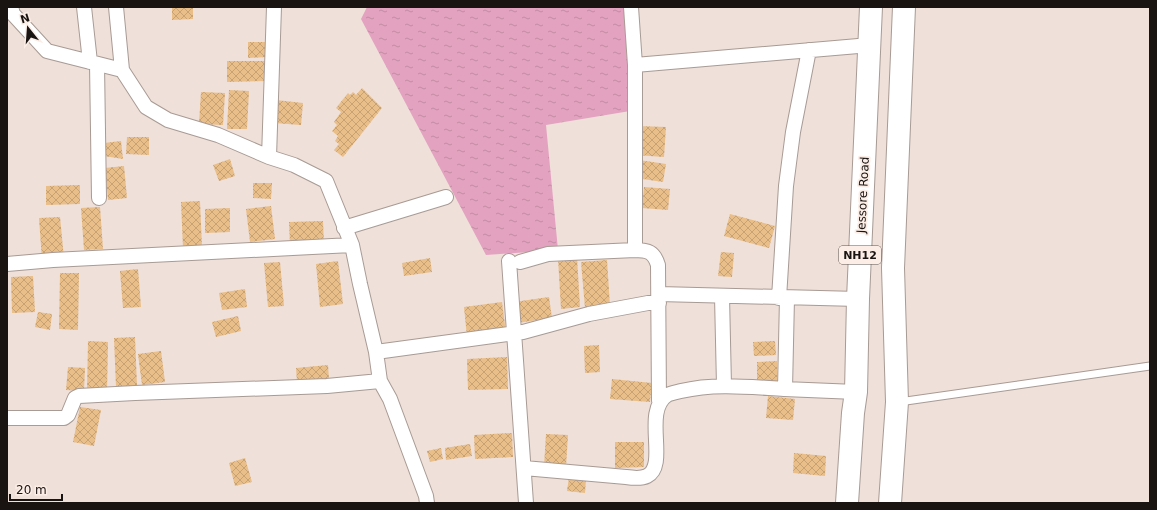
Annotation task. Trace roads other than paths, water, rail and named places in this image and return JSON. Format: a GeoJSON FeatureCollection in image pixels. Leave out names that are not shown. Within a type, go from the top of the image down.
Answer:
{"type":"FeatureCollection","features":[{"type":"Feature","properties":{"kind":"highway","name":"Jessore Road"},"geometry":{"type":"LineString","coordinates":[[847,503],[853,413],[856,392],[858,299],[871,7]]}},
{"type":"Feature","properties":{"kind":"highway","name":"NH12"},"geometry":{"type":"LineString","coordinates":[[890,503],[897,402],[893,268],[904,7]]}},
{"type":"Feature","properties":{"kind":"street"},"geometry":{"type":"LineString","coordinates":[[11,7],[13,14],[47,51],[122,70]]}},
{"type":"Feature","properties":{"kind":"street"},"geometry":{"type":"LineString","coordinates":[[84,7],[94,63],[99,198]]}},
{"type":"Feature","properties":{"kind":"street"},"geometry":{"type":"LineString","coordinates":[[116,7],[122,70],[146,108],[168,120],[218,135],[269,157],[294,165],[326,181],[352,245],[376,352],[380,381],[390,399],[426,496],[427,503]]}},
{"type":"Feature","properties":{"kind":"street"},"geometry":{"type":"LineString","coordinates":[[269,157],[274,7]]}},
{"type":"Feature","properties":{"kind":"street"},"geometry":{"type":"LineString","coordinates":[[631,7],[635,65],[635,250]]}},
{"type":"Feature","properties":{"kind":"street"},"geometry":{"type":"LineString","coordinates":[[635,65],[870,45]]}},
{"type":"Feature","properties":{"kind":"street"},"geometry":{"type":"LineString","coordinates":[[785,389],[783,298],[786,186],[793,132],[809,50]]}},
{"type":"Feature","properties":{"kind":"street"},"geometry":{"type":"LineString","coordinates":[[344,228],[446,197]]}},
{"type":"Feature","properties":{"kind":"street"},"geometry":{"type":"LineString","coordinates":[[7,264],[53,260],[352,245]]}},
{"type":"Feature","properties":{"kind":"street"},"geometry":{"type":"LineString","coordinates":[[524,468],[641,478],[648,476],[654,470],[656,457],[656,413],[659,402],[659,299],[658,265],[656,258],[650,252],[635,250],[548,254],[515,262],[514,334],[526,503]]}},
{"type":"Feature","properties":{"kind":"street"},"geometry":{"type":"LineString","coordinates":[[376,352],[514,334],[589,314],[648,303],[659,299],[722,296],[858,299]]}},
{"type":"Feature","properties":{"kind":"street"},"geometry":{"type":"LineString","coordinates":[[722,296],[724,386]]}},
{"type":"Feature","properties":{"kind":"street"},"geometry":{"type":"LineString","coordinates":[[7,418],[64,418],[68,415],[75,398],[79,396],[327,386],[380,381]]}},
{"type":"Feature","properties":{"kind":"street"},"geometry":{"type":"LineString","coordinates":[[659,402],[668,394],[693,388],[724,386],[856,392]]}},
{"type":"Feature","properties":{"kind":"lane"},"geometry":{"type":"LineString","coordinates":[[897,402],[1150,366]]}},
{"type":"Feature","properties":{"kind":"water"},"geometry":{"type":"Polygon","coordinates":[[[367,7],[624,7],[630,111],[546,125],[558,250],[486,255],[361,19],[367,7]]]}}]}
